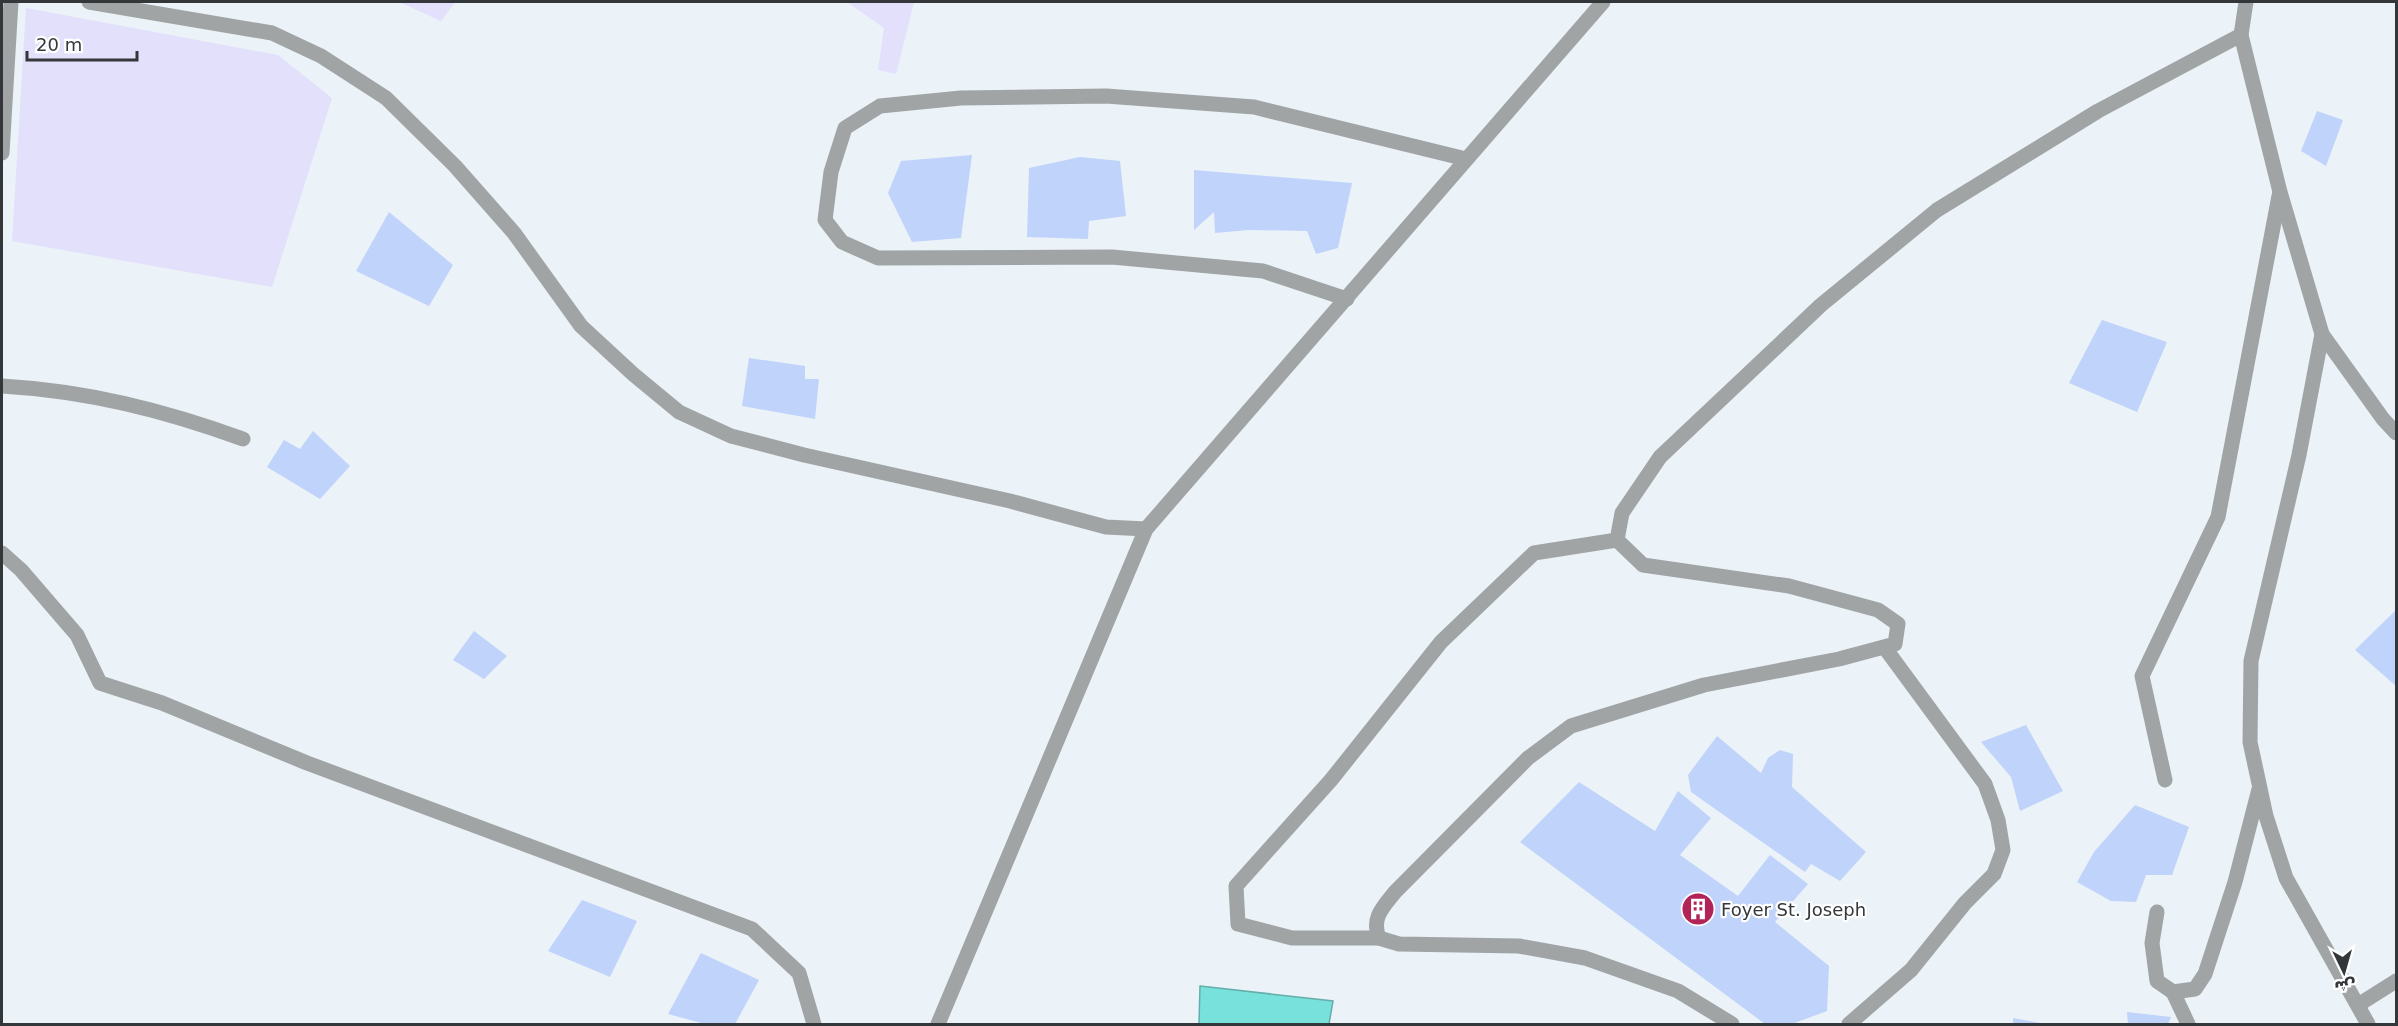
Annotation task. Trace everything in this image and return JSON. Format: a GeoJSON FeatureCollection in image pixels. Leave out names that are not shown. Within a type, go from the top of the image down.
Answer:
{"type":"FeatureCollection","features":[{"type":"Feature","properties":{"kind":"street"},"geometry":{"type":"LineString","coordinates":[[2,153],[11,2]]}},
{"type":"Feature","properties":{"kind":"street"},"geometry":{"type":"LineString","coordinates":[[89,2],[272,33],[321,56],[386,98],[455,166],[514,233],[581,326],[679,412],[730,436],[804,455],[1010,501],[1106,528],[1146,530]]}},
{"type":"Feature","properties":{"kind":"street"},"geometry":{"type":"LineString","coordinates":[[938,1024],[1146,530],[1603,2]]}},
{"type":"Feature","properties":{"kind":"street"},"geometry":{"type":"LineString","coordinates":[[2246,2],[2241,35],[2280,192],[2322,334],[2383,419],[2397,433]]}},
{"type":"Feature","properties":{"kind":"street"},"geometry":{"type":"LineString","coordinates":[[1617,540],[1622,513],[1660,457],[1821,305],[1937,210],[2098,111],[2241,35]]}},
{"type":"Feature","properties":{"kind":"street"},"geometry":{"type":"LineString","coordinates":[[1347,299],[1263,271],[1112,257],[878,258],[842,242],[825,220],[831,172],[845,128],[880,106],[961,98],[1106,96],[1254,107],[1466,159]]}},
{"type":"Feature","properties":{"kind":"street"},"geometry":{"type":"LineString","coordinates":[[2165,780],[2142,676],[2218,517],[2280,192]]}},
{"type":"Feature","properties":{"kind":"street"},"geometry":{"type":"LineString","coordinates":[[2322,334],[2299,455],[2251,661],[2250,742],[2286,878],[2368,1024]]}},
{"type":"Feature","properties":{"kind":"street"},"geometry":{"type":"LineString","coordinates":[[2,386],[110,399],[176,415],[243,439]]}},
{"type":"Feature","properties":{"kind":"street"},"geometry":{"type":"LineString","coordinates":[[1379,938],[1375,927],[1378,914],[1395,892],[1528,758],[1571,726],[1704,685],[1885,648],[1895,644],[1898,624],[1878,610],[1789,586],[1643,565],[1617,540]]}},
{"type":"Feature","properties":{"kind":"street"},"geometry":{"type":"LineString","coordinates":[[1617,540],[1534,553],[1441,642],[1331,780],[1236,886],[1238,924],[1292,938],[1379,938],[1399,944],[1519,946],[1585,958],[1678,991],[1732,1024]]}},
{"type":"Feature","properties":{"kind":"street"},"geometry":{"type":"LineString","coordinates":[[2,553],[21,570],[77,634],[100,683],[162,704],[307,763],[752,929],[799,973],[814,1024]]}},
{"type":"Feature","properties":{"kind":"street"},"geometry":{"type":"LineString","coordinates":[[1849,1024],[1911,970],[1965,903],[1994,874],[2003,850],[1998,820],[1985,784],[1885,648]]}},
{"type":"Feature","properties":{"kind":"street"},"geometry":{"type":"LineString","coordinates":[[2173,992],[2195,989],[2205,974],[2235,882],[2260,786]]}},
{"type":"Feature","properties":{"kind":"street"},"geometry":{"type":"LineString","coordinates":[[2157,912],[2152,943],[2157,981],[2173,992],[2188,1024]]}},
{"type":"Feature","properties":{"kind":"street"},"geometry":{"type":"LineString","coordinates":[[2358,1005],[2397,981]]}},
{"type":"Feature","properties":{"kind":"shaded area"},"geometry":{"type":"Polygon","coordinates":[[[399,2],[455,2],[441,21],[399,2]]]}},
{"type":"Feature","properties":{"kind":"shaded area"},"geometry":{"type":"Polygon","coordinates":[[[847,2],[914,2],[896,74],[878,70],[884,28],[847,2]]]}},
{"type":"Feature","properties":{"kind":"shaded area"},"geometry":{"type":"Polygon","coordinates":[[[26,8],[278,55],[332,98],[272,287],[12,241],[26,8]]]}},
{"type":"Feature","properties":{"kind":"water"},"geometry":{"type":"Polygon","coordinates":[[[1200,986],[1333,1001],[1329,1024],[1199,1024],[1200,986]]]}},
{"type":"Feature","properties":{"kind":"building"},"geometry":{"type":"Polygon","coordinates":[[[2317,111],[2343,120],[2326,166],[2301,151],[2317,111]]]}},
{"type":"Feature","properties":{"kind":"building"},"geometry":{"type":"Polygon","coordinates":[[[972,155],[961,238],[912,242],[888,193],[901,161],[972,155]]]}},
{"type":"Feature","properties":{"kind":"building"},"geometry":{"type":"Polygon","coordinates":[[[1080,157],[1120,161],[1126,216],[1089,221],[1088,239],[1027,237],[1029,168],[1080,157]]]}},
{"type":"Feature","properties":{"kind":"building"},"geometry":{"type":"Polygon","coordinates":[[[1194,170],[1352,183],[1338,248],[1316,254],[1307,231],[1248,230],[1215,233],[1214,212],[1194,230],[1194,170]]]}},
{"type":"Feature","properties":{"kind":"building"},"geometry":{"type":"Polygon","coordinates":[[[389,212],[453,265],[429,306],[356,271],[389,212]]]}},
{"type":"Feature","properties":{"kind":"building"},"geometry":{"type":"Polygon","coordinates":[[[2102,320],[2167,342],[2137,412],[2069,383],[2102,320]]]}},
{"type":"Feature","properties":{"kind":"building"},"geometry":{"type":"Polygon","coordinates":[[[749,358],[805,366],[805,379],[819,379],[815,419],[742,406],[749,358]]]}},
{"type":"Feature","properties":{"kind":"building"},"geometry":{"type":"Polygon","coordinates":[[[313,431],[350,466],[320,499],[267,467],[284,440],[300,449],[313,431]]]}},
{"type":"Feature","properties":{"kind":"building"},"geometry":{"type":"Polygon","coordinates":[[[2396,610],[2396,686],[2355,650],[2396,610]]]}},
{"type":"Feature","properties":{"kind":"building"},"geometry":{"type":"Polygon","coordinates":[[[474,631],[507,656],[484,679],[453,660],[474,631]]]}},
{"type":"Feature","properties":{"kind":"building"},"geometry":{"type":"Polygon","coordinates":[[[2026,725],[2063,791],[2020,811],[2011,777],[1981,742],[2026,725]]]}},
{"type":"Feature","properties":{"kind":"building"},"geometry":{"type":"Polygon","coordinates":[[[1717,736],[1761,773],[1768,758],[1780,750],[1793,754],[1792,787],[1866,852],[1840,881],[1811,864],[1805,872],[1691,792],[1688,775],[1717,736]]]}},
{"type":"Feature","properties":{"kind":"building","name":"Foyer St. Joseph"},"geometry":{"type":"Polygon","coordinates":[[[1579,782],[1655,831],[1678,791],[1711,818],[1680,855],[1738,896],[1770,855],[1808,884],[1775,922],[1829,966],[1827,1011],[1792,1024],[1765,1024],[1520,842],[1579,782]]]}},
{"type":"Feature","properties":{"kind":"building"},"geometry":{"type":"Polygon","coordinates":[[[2135,805],[2189,827],[2172,875],[2146,875],[2136,902],[2111,901],[2077,882],[2094,852],[2135,805]]]}},
{"type":"Feature","properties":{"kind":"building"},"geometry":{"type":"Polygon","coordinates":[[[582,900],[637,921],[610,977],[548,951],[582,900]]]}},
{"type":"Feature","properties":{"kind":"building"},"geometry":{"type":"Polygon","coordinates":[[[701,953],[759,980],[735,1024],[705,1024],[668,1014],[701,953]]]}},
{"type":"Feature","properties":{"kind":"building"},"geometry":{"type":"Polygon","coordinates":[[[2127,1012],[2171,1017],[2168,1024],[2128,1024],[2127,1012]]]}},
{"type":"Feature","properties":{"kind":"building"},"geometry":{"type":"Polygon","coordinates":[[[2013,1018],[2041,1023],[2041,1024],[2013,1024],[2013,1018]]]}},
{"type":"Feature","properties":{"kind":"place","name":"Foyer St. Joseph"},"geometry":{"type":"Point","coordinates":[1698,909]}}]}
